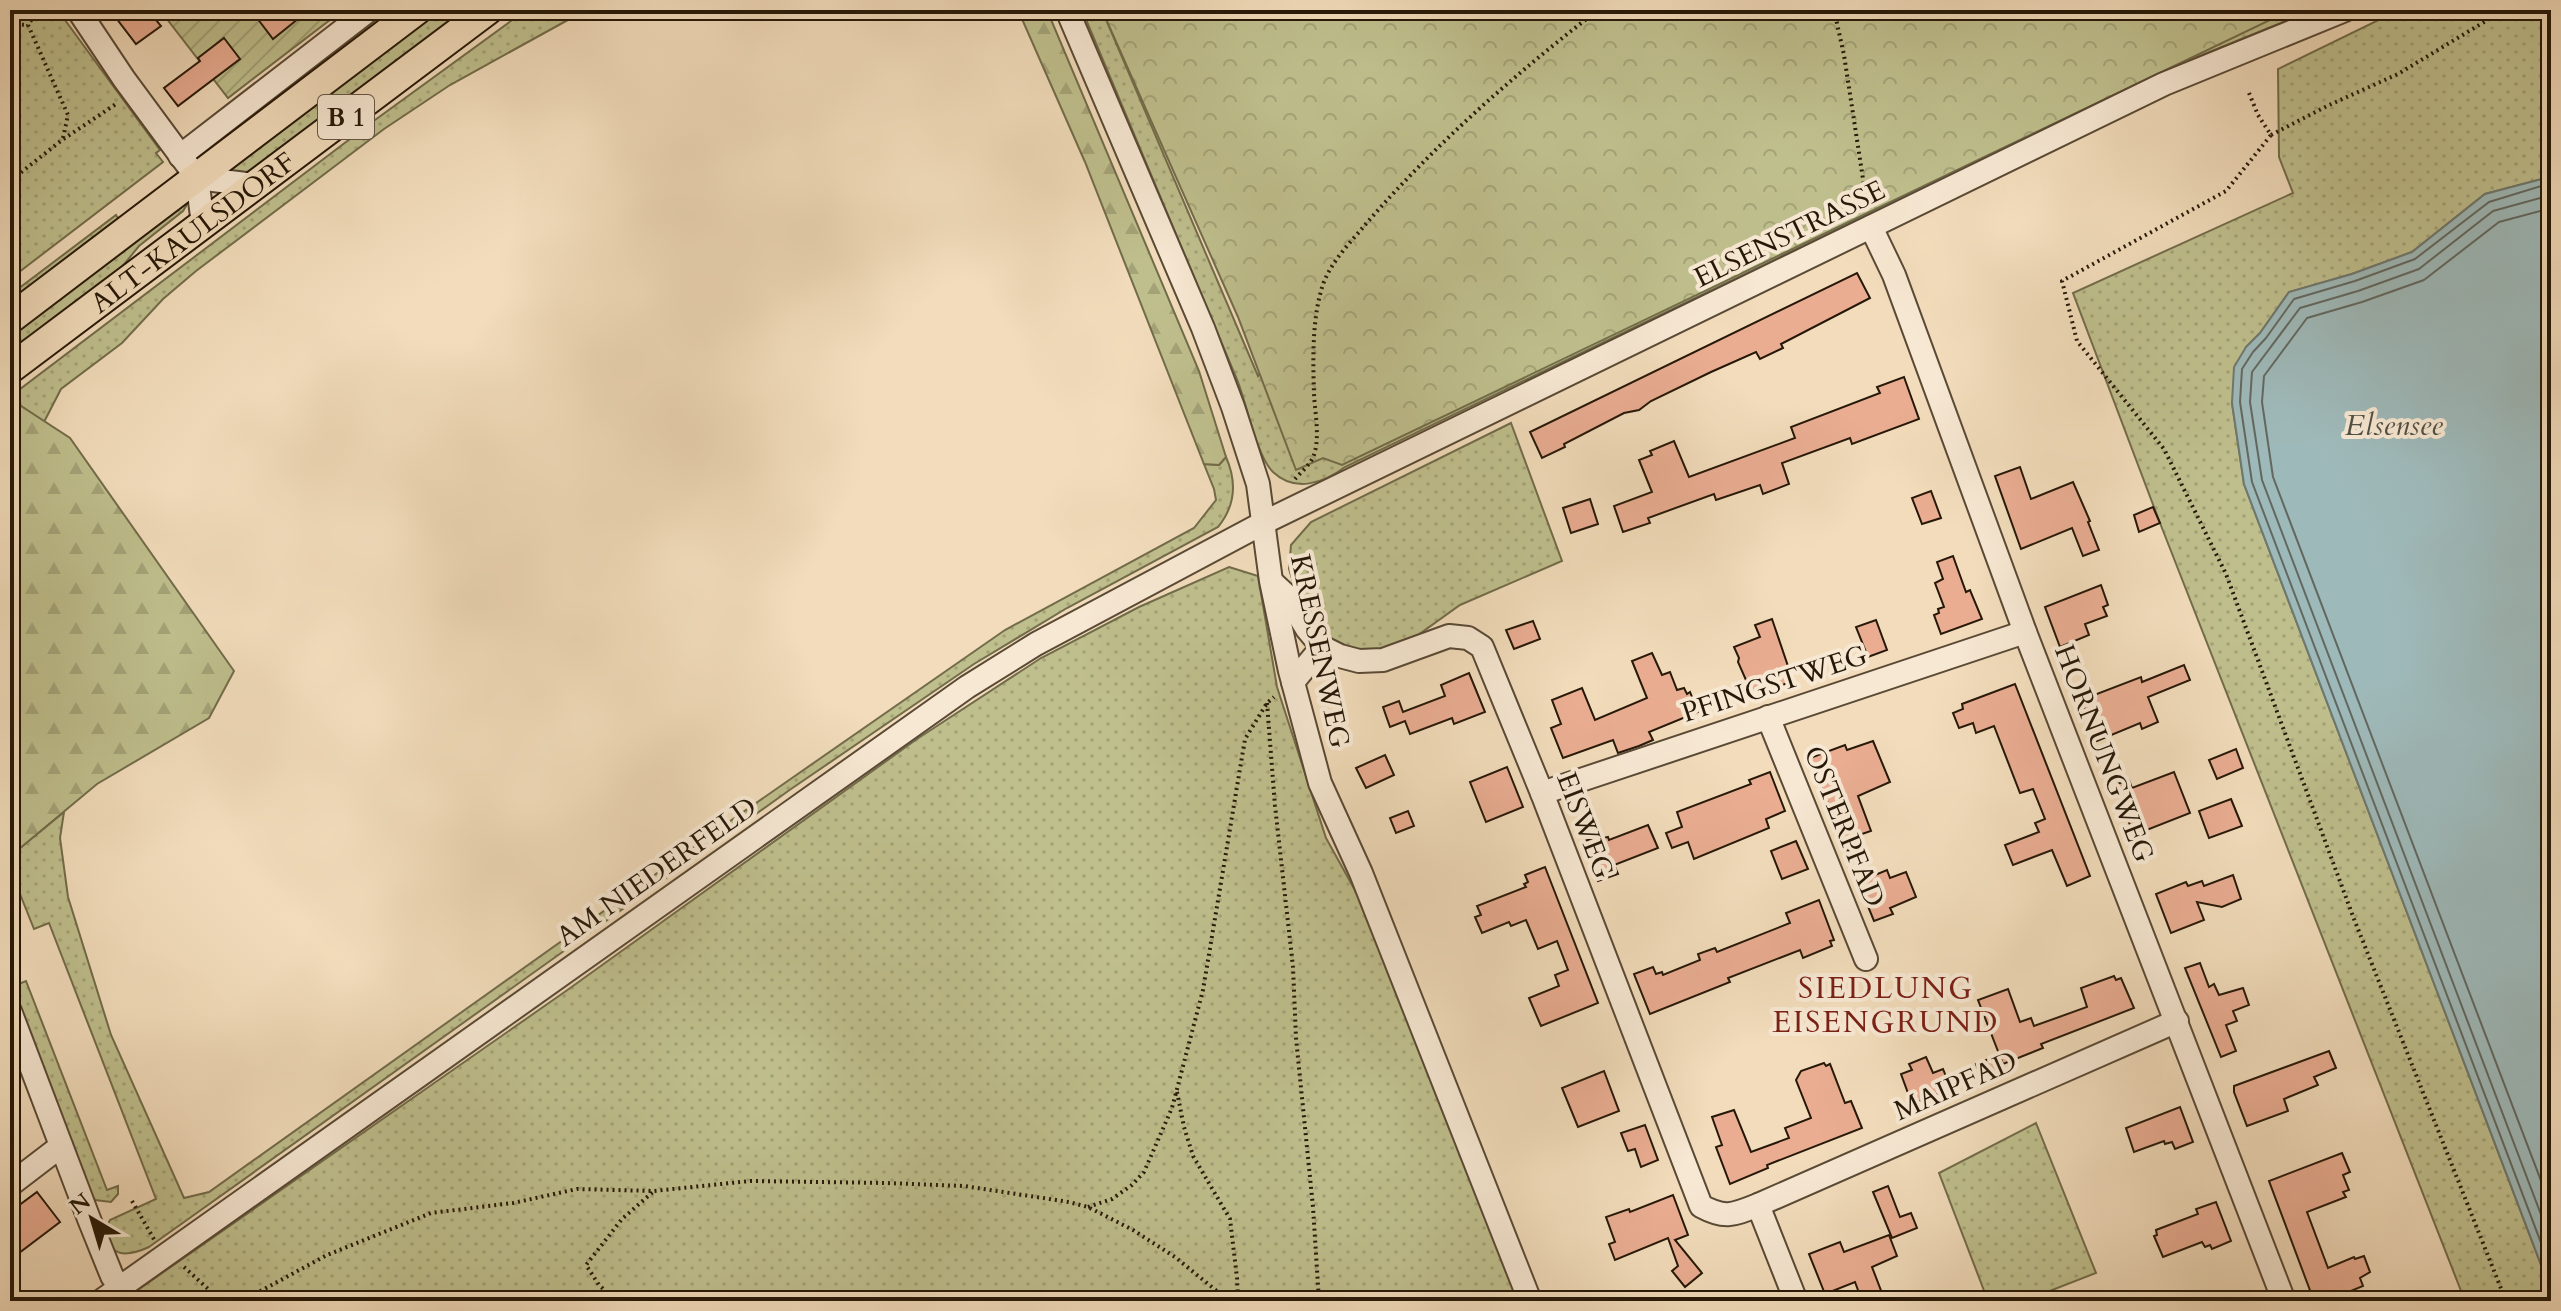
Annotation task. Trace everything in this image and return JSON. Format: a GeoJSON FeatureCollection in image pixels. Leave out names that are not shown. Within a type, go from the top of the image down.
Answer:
{"type":"FeatureCollection","features":[{"type":"Feature","properties":{"kind":"main road","name":"ALT-KAULSDORF"},"geometry":{"type":"LineString","coordinates":[[10,369],[488,10]]}},
{"type":"Feature","properties":{"kind":"main road","name":"ALT-KAULSDORF"},"geometry":{"type":"LineString","coordinates":[[10,319],[182,158],[412,12]]}},
{"type":"Feature","properties":{"kind":"street"},"geometry":{"type":"LineString","coordinates":[[78,10],[182,158],[203,224]]}},
{"type":"Feature","properties":{"kind":"street","name":"ALT-KAULSDORF"},"geometry":{"type":"LineString","coordinates":[[182,158],[369,10]]}},
{"type":"Feature","properties":{"kind":"street","name":"KRESSENWEG"},"geometry":{"type":"LineString","coordinates":[[1067,10],[1203,328],[1233,407],[1258,484],[1271,581],[1293,682],[1320,783],[1361,873],[1530,1301]]}},
{"type":"Feature","properties":{"kind":"street","name":"ELSENSTRASSE"},"geometry":{"type":"LineString","coordinates":[[1265,522],[2164,84],[2345,10]]}},
{"type":"Feature","properties":{"kind":"street"},"geometry":{"type":"LineString","coordinates":[[182,158],[254,185]]}},
{"type":"Feature","properties":{"kind":"street","name":"HORNUNGWEG"},"geometry":{"type":"LineString","coordinates":[[1871,227],[1894,275],[2025,632],[2284,1301]]}},
{"type":"Feature","properties":{"kind":"street","name":"AM NIEDERFELD"},"geometry":{"type":"LineString","coordinates":[[101,1301],[967,687],[1036,644],[1265,522]]}},
{"type":"Feature","properties":{"kind":"street"},"geometry":{"type":"LineString","coordinates":[[1271,581],[1287,596],[1322,647],[1293,682]]}},
{"type":"Feature","properties":{"kind":"street","name":"PFINGSTWEG"},"geometry":{"type":"LineString","coordinates":[[1542,793],[2025,632]]}},
{"type":"Feature","properties":{"kind":"street","name":"EISWEG"},"geometry":{"type":"LineString","coordinates":[[1322,647],[1359,661],[1383,660],[1449,636],[1468,638],[1482,647],[1542,793],[1701,1206],[1717,1215],[1734,1215],[1758,1205]]}},
{"type":"Feature","properties":{"kind":"street","name":"OSTERPFAD"},"geometry":{"type":"LineString","coordinates":[[1768,717],[1866,959]]}},
{"type":"Feature","properties":{"kind":"street"},"geometry":{"type":"LineString","coordinates":[[10,1011],[112,1276],[120,1288]]}},
{"type":"Feature","properties":{"kind":"street","name":"MAIPFAD"},"geometry":{"type":"LineString","coordinates":[[1758,1205],[2177,1021]]}},
{"type":"Feature","properties":{"kind":"street"},"geometry":{"type":"LineString","coordinates":[[10,1185],[61,1146]]}},
{"type":"Feature","properties":{"kind":"street"},"geometry":{"type":"LineString","coordinates":[[1758,1205],[1796,1301]]}},
{"type":"Feature","properties":{"kind":"path"},"geometry":{"type":"LineString","coordinates":[[28,25],[38,10]]}},
{"type":"Feature","properties":{"kind":"path"},"geometry":{"type":"LineString","coordinates":[[1295,479],[1313,459],[1317,441],[1316,323],[1321,289],[1333,266],[1390,197],[1474,114],[1598,10]]}},
{"type":"Feature","properties":{"kind":"path"},"geometry":{"type":"LineString","coordinates":[[1834,10],[1871,227]]}},
{"type":"Feature","properties":{"kind":"path"},"geometry":{"type":"LineString","coordinates":[[2504,10],[2398,74],[2271,135],[2226,191],[2062,281],[2077,341],[2164,449],[2226,574],[2354,919],[2506,1301]]}},
{"type":"Feature","properties":{"kind":"path"},"geometry":{"type":"LineString","coordinates":[[10,24],[28,25]]}},
{"type":"Feature","properties":{"kind":"path"},"geometry":{"type":"LineString","coordinates":[[28,25],[68,115],[62,140]]}},
{"type":"Feature","properties":{"kind":"path"},"geometry":{"type":"LineString","coordinates":[[10,177],[19,174],[62,140],[134,93]]}},
{"type":"Feature","properties":{"kind":"path"},"geometry":{"type":"LineString","coordinates":[[2249,93],[2271,135]]}},
{"type":"Feature","properties":{"kind":"path"},"geometry":{"type":"LineString","coordinates":[[1088,1207],[1112,1199],[1144,1172],[1172,1108],[1203,990],[1245,739],[1267,703],[1293,682]]}},
{"type":"Feature","properties":{"kind":"path"},"geometry":{"type":"LineString","coordinates":[[1267,703],[1293,967],[1296,1038],[1319,1301]]}},
{"type":"Feature","properties":{"kind":"path"},"geometry":{"type":"LineString","coordinates":[[1176,1091],[1193,1156],[1230,1219],[1238,1301]]}},
{"type":"Feature","properties":{"kind":"path"},"geometry":{"type":"LineString","coordinates":[[132,1201],[165,1256],[177,1260],[217,1297],[235,1301],[244,1300],[327,1255],[431,1213],[513,1203],[577,1189],[654,1191],[750,1181],[964,1186],[1088,1207],[1133,1230],[1175,1257],[1229,1301]]}},
{"type":"Feature","properties":{"kind":"path"},"geometry":{"type":"LineString","coordinates":[[616,1301],[599,1285],[586,1265],[622,1219],[654,1191]]}},
{"type":"Feature","properties":{"kind":"green space"},"geometry":{"type":"Polygon","coordinates":[[[10,10],[61,10],[65,20],[160,150],[156,153],[163,162],[10,279],[10,10]]]}},
{"type":"Feature","properties":{"kind":"green space"},"geometry":{"type":"Polygon","coordinates":[[[160,10],[343,10],[228,98],[160,10]]]}},
{"type":"Feature","properties":{"kind":"green space"},"geometry":{"type":"Polygon","coordinates":[[[376,10],[390,10],[390,14],[207,155],[201,156],[196,152],[329,50],[335,50],[365,27],[376,10]]]}},
{"type":"Feature","properties":{"kind":"green space"},"geometry":{"type":"Polygon","coordinates":[[[435,10],[466,10],[242,179],[223,172],[435,10]]]}},
{"type":"Feature","properties":{"kind":"green space"},"geometry":{"type":"Polygon","coordinates":[[[526,10],[586,10],[450,85],[384,129],[196,271],[163,299],[122,343],[61,389],[44,422],[11,396],[375,120],[526,10]]]}},
{"type":"Feature","properties":{"kind":"green space"},"geometry":{"type":"Polygon","coordinates":[[[1018,10],[1047,10],[1199,371],[1226,457],[1219,465],[1204,464],[1085,162],[1018,10]]]}},
{"type":"Feature","properties":{"kind":"green space"},"geometry":{"type":"Polygon","coordinates":[[[1082,10],[1102,10],[1258,376],[1317,280],[2267,10],[2313,10],[2180,64],[1328,477],[1300,484],[1273,472],[1262,455],[1238,382],[1082,10]]]}},
{"type":"Feature","properties":{"kind":"green space"},"geometry":{"type":"Polygon","coordinates":[[[1102,10],[2291,10],[1342,465],[1323,458],[1296,470],[1238,317],[1102,10]]]}},
{"type":"Feature","properties":{"kind":"green space"},"geometry":{"type":"Polygon","coordinates":[[[2399,10],[2551,10],[2551,174],[2485,194],[2412,252],[2289,292],[2260,333],[2246,347],[2232,403],[2244,484],[2551,1291],[2551,1301],[2465,1301],[2073,293],[2293,193],[2279,157],[2278,69],[2399,10]]]}},
{"type":"Feature","properties":{"kind":"green space"},"geometry":{"type":"Polygon","coordinates":[[[191,198],[183,211],[139,246],[117,273],[10,354],[10,334],[191,198]]]}},
{"type":"Feature","properties":{"kind":"green space"},"geometry":{"type":"Polygon","coordinates":[[[116,215],[120,221],[10,305],[10,295],[116,215]]]}},
{"type":"Feature","properties":{"kind":"green space"},"geometry":{"type":"Polygon","coordinates":[[[11,396],[18,404],[70,438],[234,671],[209,718],[97,784],[19,849],[10,834],[11,396]]]}},
{"type":"Feature","properties":{"kind":"green space"},"geometry":{"type":"Polygon","coordinates":[[[1511,423],[1562,561],[1460,605],[1418,635],[1381,650],[1356,652],[1334,643],[1317,627],[1298,598],[1289,569],[1291,545],[1311,522],[1511,423]]]}},
{"type":"Feature","properties":{"kind":"green space"},"geometry":{"type":"Polygon","coordinates":[[[1226,457],[1232,475],[1233,493],[1218,527],[1067,608],[974,664],[791,789],[149,1247],[133,1253],[119,1253],[110,1245],[107,1226],[110,1220],[156,1199],[49,923],[34,929],[10,869],[10,854],[64,812],[60,838],[68,897],[111,1035],[184,1198],[209,1192],[733,819],[1005,630],[1194,528],[1216,500],[1204,464],[1219,465],[1226,457]]]}},
{"type":"Feature","properties":{"kind":"green space"},"geometry":{"type":"Polygon","coordinates":[[[1229,567],[1258,576],[1277,687],[1326,838],[1366,910],[1519,1301],[660,1301],[641,1297],[630,1301],[122,1301],[566,991],[917,739],[1041,658],[1139,607],[1229,567]]]}},
{"type":"Feature","properties":{"kind":"green space"},"geometry":{"type":"Polygon","coordinates":[[[26,981],[107,1190],[118,1186],[118,1194],[111,1202],[95,1200],[90,1192],[11,987],[26,981]]]}},
{"type":"Feature","properties":{"kind":"green space"},"geometry":{"type":"Polygon","coordinates":[[[2036,1123],[2096,1273],[2024,1301],[1988,1301],[1939,1173],[2036,1123]]]}},
{"type":"Feature","properties":{"kind":"water","name":"Elsensee"},"geometry":{"type":"Polygon","coordinates":[[[2551,174],[2551,1291],[2244,484],[2232,403],[2234,367],[2289,292],[2412,252],[2485,194],[2551,174]]]}},
{"type":"Feature","properties":{"kind":"building"},"geometry":{"type":"Polygon","coordinates":[[[110,10],[148,10],[161,26],[136,44],[110,10]]]}},
{"type":"Feature","properties":{"kind":"building"},"geometry":{"type":"Polygon","coordinates":[[[267,10],[290,10],[298,19],[273,39],[257,18],[267,10]]]}},
{"type":"Feature","properties":{"kind":"building"},"geometry":{"type":"Polygon","coordinates":[[[224,38],[240,59],[178,106],[164,88],[224,38]]]}},
{"type":"Feature","properties":{"kind":"building"},"geometry":{"type":"Polygon","coordinates":[[[1857,273],[1870,298],[1781,344],[1783,348],[1760,359],[1756,352],[1711,372],[1639,410],[1624,413],[1542,458],[1530,432],[1857,273]]]}},
{"type":"Feature","properties":{"kind":"building"},"geometry":{"type":"Polygon","coordinates":[[[1904,377],[1919,419],[1852,444],[1850,438],[1782,463],[1789,484],[1763,494],[1760,485],[1716,500],[1714,494],[1648,518],[1650,523],[1623,532],[1614,506],[1652,492],[1639,460],[1652,455],[1650,451],[1674,441],[1689,477],[1795,438],[1791,427],[1880,393],[1877,387],[1904,377]]]}},
{"type":"Feature","properties":{"kind":"building"},"geometry":{"type":"Polygon","coordinates":[[[2020,467],[2031,499],[2073,482],[2099,550],[2083,556],[2072,528],[2021,549],[1995,476],[2020,467]]]}},
{"type":"Feature","properties":{"kind":"building"},"geometry":{"type":"Polygon","coordinates":[[[1931,491],[1941,518],[1922,524],[1912,498],[1931,491]]]}},
{"type":"Feature","properties":{"kind":"building"},"geometry":{"type":"Polygon","coordinates":[[[1590,499],[1598,524],[1571,533],[1563,508],[1590,499]]]}},
{"type":"Feature","properties":{"kind":"building"},"geometry":{"type":"Polygon","coordinates":[[[2153,507],[2160,523],[2139,532],[2134,515],[2153,507]]]}},
{"type":"Feature","properties":{"kind":"building"},"geometry":{"type":"Polygon","coordinates":[[[1953,556],[1966,592],[1970,590],[1982,619],[1941,634],[1934,615],[1944,607],[1935,583],[1943,579],[1937,562],[1953,556]]]}},
{"type":"Feature","properties":{"kind":"building"},"geometry":{"type":"Polygon","coordinates":[[[2101,585],[2108,605],[2103,607],[2107,616],[2085,624],[2089,635],[2060,647],[2045,607],[2101,585]]]}},
{"type":"Feature","properties":{"kind":"building"},"geometry":{"type":"Polygon","coordinates":[[[1772,619],[1793,681],[1753,696],[1734,647],[1760,637],[1755,625],[1772,619]]]}},
{"type":"Feature","properties":{"kind":"building"},"geometry":{"type":"Polygon","coordinates":[[[1876,620],[1887,650],[1868,657],[1856,627],[1876,620]]]}},
{"type":"Feature","properties":{"kind":"building"},"geometry":{"type":"Polygon","coordinates":[[[1533,621],[1540,639],[1514,649],[1506,630],[1533,621]]]}},
{"type":"Feature","properties":{"kind":"building"},"geometry":{"type":"Polygon","coordinates":[[[1652,653],[1662,675],[1670,672],[1677,690],[1684,688],[1687,694],[1690,692],[1698,712],[1649,732],[1653,740],[1639,746],[1618,753],[1613,740],[1563,758],[1551,728],[1561,724],[1552,700],[1582,688],[1595,720],[1647,698],[1632,661],[1652,653]]]}},
{"type":"Feature","properties":{"kind":"building"},"geometry":{"type":"Polygon","coordinates":[[[2184,665],[2190,680],[2148,697],[2158,722],[2142,729],[2140,723],[2097,741],[2081,700],[2141,677],[2142,682],[2184,665]]]}},
{"type":"Feature","properties":{"kind":"building"},"geometry":{"type":"Polygon","coordinates":[[[1469,673],[1485,712],[1454,724],[1452,718],[1410,734],[1405,721],[1390,727],[1383,707],[1399,701],[1403,712],[1445,696],[1441,685],[1469,673]]]}},
{"type":"Feature","properties":{"kind":"building"},"geometry":{"type":"Polygon","coordinates":[[[2015,684],[2090,876],[2067,886],[2052,850],[2013,865],[2005,845],[2039,832],[2035,823],[2045,819],[2033,789],[2020,793],[1994,726],[1976,733],[1973,723],[1959,728],[1953,713],[1963,709],[1962,704],[2015,684]]]}},
{"type":"Feature","properties":{"kind":"building"},"geometry":{"type":"Polygon","coordinates":[[[1873,741],[1890,782],[1858,796],[1871,831],[1859,835],[1862,845],[1847,851],[1810,758],[1845,745],[1847,750],[1873,741]]]}},
{"type":"Feature","properties":{"kind":"building"},"geometry":{"type":"Polygon","coordinates":[[[2236,749],[2243,768],[2217,779],[2209,760],[2236,749]]]}},
{"type":"Feature","properties":{"kind":"building"},"geometry":{"type":"Polygon","coordinates":[[[1385,755],[1394,775],[1366,788],[1356,768],[1385,755]]]}},
{"type":"Feature","properties":{"kind":"building"},"geometry":{"type":"Polygon","coordinates":[[[1507,767],[1523,807],[1486,822],[1470,782],[1507,767]]]}},
{"type":"Feature","properties":{"kind":"building"},"geometry":{"type":"Polygon","coordinates":[[[1770,772],[1785,811],[1766,819],[1769,828],[1694,859],[1688,842],[1672,848],[1666,833],[1682,827],[1677,812],[1751,784],[1749,780],[1770,772]]]}},
{"type":"Feature","properties":{"kind":"building"},"geometry":{"type":"Polygon","coordinates":[[[2174,772],[2190,813],[2134,835],[2114,785],[2129,780],[2132,788],[2174,772]]]}},
{"type":"Feature","properties":{"kind":"building"},"geometry":{"type":"Polygon","coordinates":[[[2231,799],[2242,826],[2209,838],[2199,811],[2231,799]]]}},
{"type":"Feature","properties":{"kind":"building"},"geometry":{"type":"Polygon","coordinates":[[[1408,811],[1414,826],[1396,833],[1390,818],[1408,811]]]}},
{"type":"Feature","properties":{"kind":"building"},"geometry":{"type":"Polygon","coordinates":[[[1648,825],[1658,848],[1614,865],[1618,874],[1598,881],[1582,842],[1601,835],[1609,840],[1648,825]]]}},
{"type":"Feature","properties":{"kind":"building"},"geometry":{"type":"Polygon","coordinates":[[[1796,841],[1808,869],[1782,879],[1771,851],[1796,841]]]}},
{"type":"Feature","properties":{"kind":"building"},"geometry":{"type":"Polygon","coordinates":[[[1545,867],[1598,1003],[1541,1026],[1529,998],[1559,986],[1555,975],[1568,970],[1557,941],[1538,949],[1526,920],[1511,926],[1509,922],[1482,933],[1475,917],[1481,915],[1477,906],[1526,887],[1524,884],[1528,882],[1525,875],[1545,867]]]}},
{"type":"Feature","properties":{"kind":"building"},"geometry":{"type":"Polygon","coordinates":[[[1887,870],[1890,878],[1906,872],[1916,897],[1890,908],[1893,914],[1874,921],[1858,882],[1887,870]]]}},
{"type":"Feature","properties":{"kind":"building"},"geometry":{"type":"Polygon","coordinates":[[[2233,875],[2241,899],[2222,907],[2197,902],[2204,920],[2171,933],[2156,894],[2186,882],[2188,886],[2202,881],[2204,886],[2233,875]]]}},
{"type":"Feature","properties":{"kind":"building"},"geometry":{"type":"Polygon","coordinates":[[[1819,900],[1834,940],[1830,941],[1832,946],[1803,958],[1800,950],[1728,978],[1730,982],[1650,1014],[1634,974],[1653,967],[1656,974],[1662,972],[1663,975],[1700,960],[1698,954],[1715,948],[1717,952],[1790,923],[1786,913],[1819,900]]]}},
{"type":"Feature","properties":{"kind":"building"},"geometry":{"type":"Polygon","coordinates":[[[2200,963],[2209,987],[2214,984],[2219,995],[2243,988],[2249,1005],[2233,1011],[2237,1021],[2226,1025],[2236,1051],[2221,1057],[2185,968],[2200,963]]]}},
{"type":"Feature","properties":{"kind":"building"},"geometry":{"type":"Polygon","coordinates":[[[2114,976],[2116,980],[2121,978],[2134,1008],[2041,1044],[2043,1048],[2003,1064],[1978,1000],[2008,989],[2020,1022],[2031,1018],[2034,1026],[2087,1007],[2081,988],[2114,976]]]}},
{"type":"Feature","properties":{"kind":"building"},"geometry":{"type":"Polygon","coordinates":[[[2329,1051],[2336,1068],[2314,1077],[2318,1085],[2284,1099],[2288,1111],[2247,1126],[2234,1086],[2329,1051]]]}},
{"type":"Feature","properties":{"kind":"building"},"geometry":{"type":"Polygon","coordinates":[[[1926,1057],[1933,1073],[1943,1069],[1951,1089],[1912,1104],[1901,1074],[1912,1070],[1909,1064],[1926,1057]]]}},
{"type":"Feature","properties":{"kind":"building"},"geometry":{"type":"Polygon","coordinates":[[[1991,1058],[1998,1075],[1983,1081],[1976,1064],[1991,1058]]]}},
{"type":"Feature","properties":{"kind":"building"},"geometry":{"type":"Polygon","coordinates":[[[1824,1063],[1826,1066],[1830,1064],[1845,1103],[1851,1101],[1862,1128],[1767,1165],[1768,1168],[1730,1184],[1716,1147],[1722,1145],[1712,1117],[1734,1110],[1751,1152],[1789,1138],[1785,1128],[1811,1118],[1796,1080],[1801,1071],[1824,1063]]]}},
{"type":"Feature","properties":{"kind":"building"},"geometry":{"type":"Polygon","coordinates":[[[1604,1071],[1619,1111],[1578,1127],[1562,1088],[1604,1071]]]}},
{"type":"Feature","properties":{"kind":"building"},"geometry":{"type":"Polygon","coordinates":[[[2180,1107],[2193,1142],[2175,1149],[2172,1142],[2165,1144],[2164,1141],[2134,1152],[2126,1128],[2180,1107]]]}},
{"type":"Feature","properties":{"kind":"building"},"geometry":{"type":"Polygon","coordinates":[[[1645,1125],[1658,1160],[1641,1167],[1635,1149],[1628,1151],[1621,1133],[1645,1125]]]}},
{"type":"Feature","properties":{"kind":"building"},"geometry":{"type":"Polygon","coordinates":[[[2342,1153],[2350,1172],[2343,1175],[2349,1190],[2343,1192],[2346,1197],[2307,1212],[2328,1268],[2364,1256],[2370,1272],[2360,1278],[2363,1286],[2341,1295],[2343,1301],[2314,1301],[2269,1181],[2342,1153]]]}},
{"type":"Feature","properties":{"kind":"building"},"geometry":{"type":"Polygon","coordinates":[[[1888,1186],[1900,1217],[1911,1213],[1917,1228],[1892,1238],[1873,1192],[1888,1186]]]}},
{"type":"Feature","properties":{"kind":"building"},"geometry":{"type":"Polygon","coordinates":[[[37,1192],[60,1222],[19,1253],[10,1241],[10,1212],[37,1192]]]}},
{"type":"Feature","properties":{"kind":"building"},"geometry":{"type":"Polygon","coordinates":[[[1673,1195],[1688,1235],[1675,1240],[1702,1273],[1685,1287],[1672,1271],[1678,1266],[1668,1238],[1615,1260],[1609,1244],[1615,1242],[1606,1217],[1629,1209],[1630,1212],[1673,1195]]]}},
{"type":"Feature","properties":{"kind":"building"},"geometry":{"type":"Polygon","coordinates":[[[2216,1202],[2231,1241],[2212,1249],[2202,1242],[2163,1257],[2154,1236],[2157,1235],[2156,1230],[2198,1214],[2196,1209],[2216,1202]]]}},
{"type":"Feature","properties":{"kind":"building"},"geometry":{"type":"Polygon","coordinates":[[[1889,1235],[1897,1256],[1872,1267],[1885,1301],[1862,1301],[1855,1282],[1825,1294],[1809,1254],[1840,1242],[1844,1252],[1889,1235]]]}},
{"type":"Feature","properties":{"kind":"district","name":"SIEDLUNG EISENGRUND"},"geometry":{"type":"Point","coordinates":[1886,1005]}}]}
